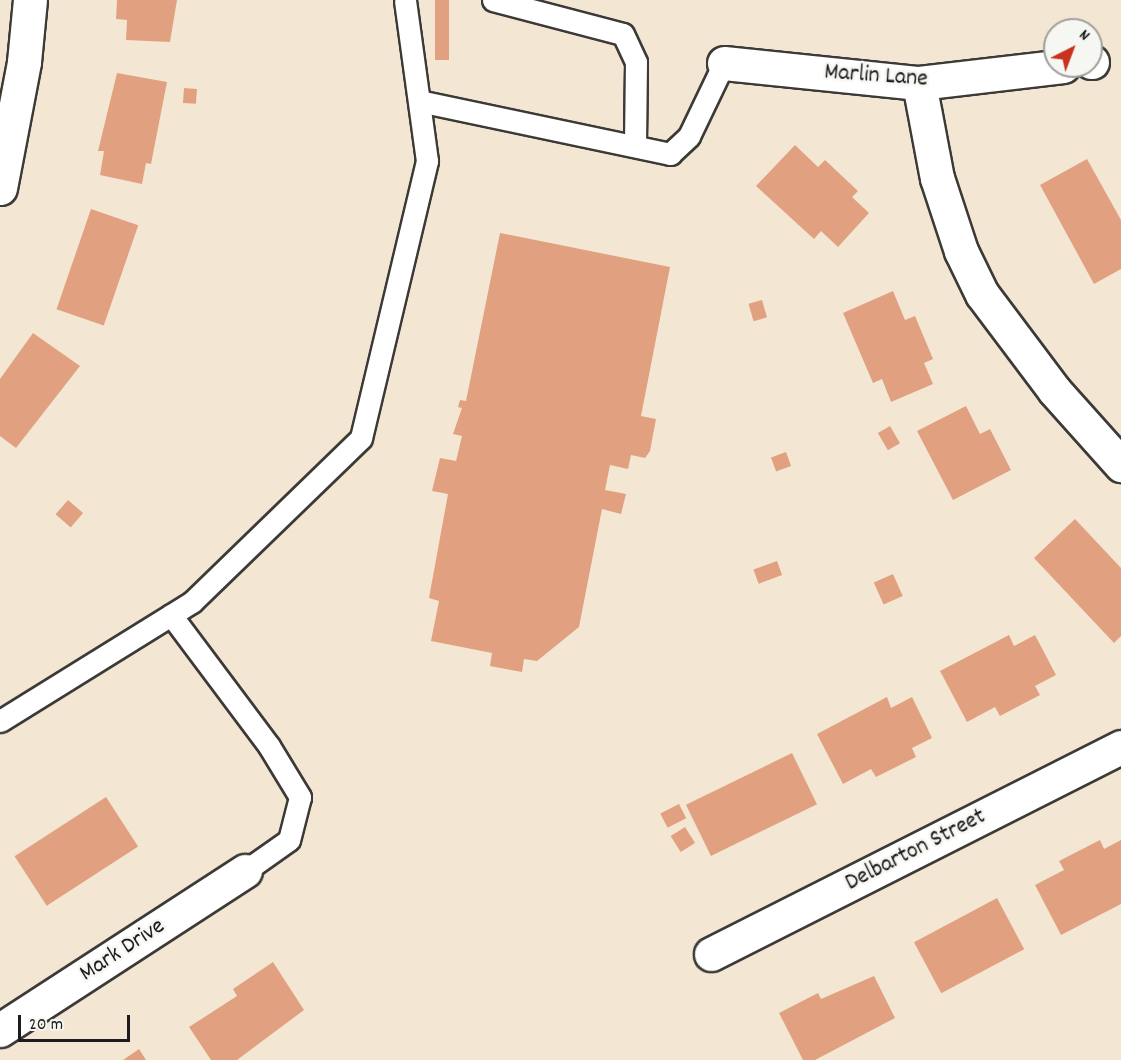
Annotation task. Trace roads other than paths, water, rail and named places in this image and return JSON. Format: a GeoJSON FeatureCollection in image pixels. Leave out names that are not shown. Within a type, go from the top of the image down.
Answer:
{"type":"FeatureCollection","features":[{"type":"Feature","properties":{"kind":"street"},"geometry":{"type":"LineString","coordinates":[[0,188],[24,62],[30,0]]}},
{"type":"Feature","properties":{"kind":"street","name":"Marlin Lane"},"geometry":{"type":"LineString","coordinates":[[724,63],[919,83],[1043,68]]}},
{"type":"Feature","properties":{"kind":"street"},"geometry":{"type":"LineString","coordinates":[[919,83],[937,178],[961,251],[982,294],[1054,390],[1121,465]]}},
{"type":"Feature","properties":{"kind":"street","name":"Delbarton Street"},"geometry":{"type":"LineString","coordinates":[[711,954],[1121,747]]}},
{"type":"Feature","properties":{"kind":"street","name":"Mark Drive"},"geometry":{"type":"LineString","coordinates":[[0,1030],[245,871]]}},
{"type":"Feature","properties":{"kind":"lane"},"geometry":{"type":"LineString","coordinates":[[0,721],[192,602],[361,438],[427,161],[405,0]]}},
{"type":"Feature","properties":{"kind":"lane"},"geometry":{"type":"LineString","coordinates":[[493,0],[623,34],[636,62],[635,146]]}},
{"type":"Feature","properties":{"kind":"lane"},"geometry":{"type":"LineString","coordinates":[[419,101],[670,154],[688,136],[724,63]]}},
{"type":"Feature","properties":{"kind":"lane"},"geometry":{"type":"LineString","coordinates":[[171,615],[269,746],[300,797],[289,840],[245,871]]}}]}
